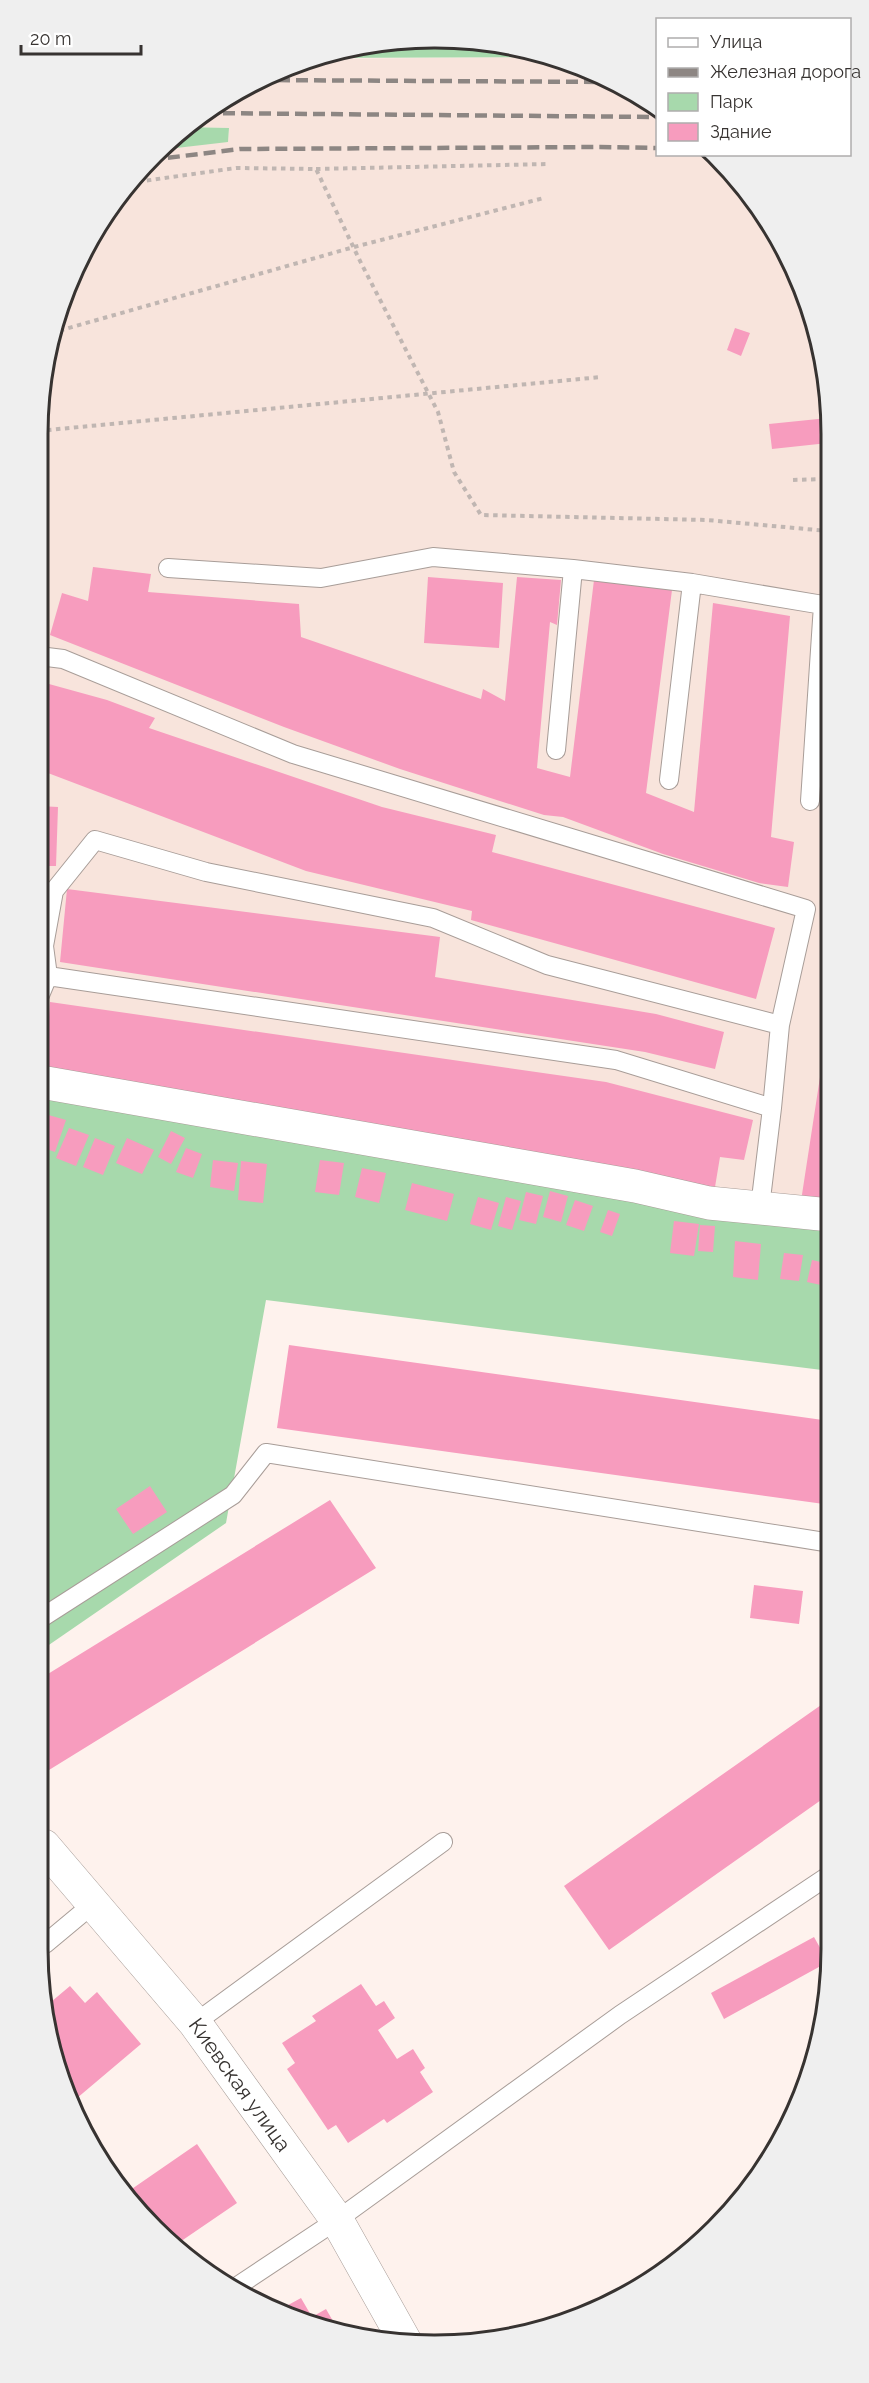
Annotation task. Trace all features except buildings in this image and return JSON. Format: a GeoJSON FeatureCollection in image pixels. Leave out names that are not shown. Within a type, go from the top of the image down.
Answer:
{"type":"FeatureCollection","features":[{"type":"Feature","properties":{"kind":"street"},"geometry":{"type":"LineString","coordinates":[[48,1083],[635,1186],[709,1203],[821,1214]]}},
{"type":"Feature","properties":{"kind":"street","name":"Киевская улица"},"geometry":{"type":"LineString","coordinates":[[48,1850],[195,2023],[338,2220],[401,2333]]}},
{"type":"Feature","properties":{"kind":"lane"},"geometry":{"type":"LineString","coordinates":[[168,568],[321,578],[432,557],[573,569],[693,583],[821,605]]}},
{"type":"Feature","properties":{"kind":"lane"},"geometry":{"type":"LineString","coordinates":[[556,750],[573,569]]}},
{"type":"Feature","properties":{"kind":"lane"},"geometry":{"type":"LineString","coordinates":[[669,780],[693,583]]}},
{"type":"Feature","properties":{"kind":"lane"},"geometry":{"type":"LineString","coordinates":[[48,657],[63,659],[293,754],[806,909],[780,1025],[760,1208]]}},
{"type":"Feature","properties":{"kind":"lane"},"geometry":{"type":"LineString","coordinates":[[810,801],[821,667]]}},
{"type":"Feature","properties":{"kind":"lane"},"geometry":{"type":"LineString","coordinates":[[48,924],[54,891],[95,840],[206,872],[433,918],[548,965],[780,1025]]}},
{"type":"Feature","properties":{"kind":"lane"},"geometry":{"type":"LineString","coordinates":[[48,976],[616,1060],[772,1108]]}},
{"type":"Feature","properties":{"kind":"lane"},"geometry":{"type":"LineString","coordinates":[[48,1614],[233,1495],[266,1453],[821,1541]]}},
{"type":"Feature","properties":{"kind":"lane"},"geometry":{"type":"LineString","coordinates":[[195,2023],[443,1842]]}},
{"type":"Feature","properties":{"kind":"lane"},"geometry":{"type":"LineString","coordinates":[[242,2283],[338,2220],[620,2015],[821,1881]]}},
{"type":"Feature","properties":{"kind":"lane"},"geometry":{"type":"LineString","coordinates":[[48,1942],[93,1904]]}},
{"type":"Feature","properties":{"kind":"path"},"geometry":{"type":"LineString","coordinates":[[143,181],[236,168],[316,169],[549,164]]}},
{"type":"Feature","properties":{"kind":"path"},"geometry":{"type":"LineString","coordinates":[[316,169],[438,412],[454,472],[481,515],[707,520],[821,530]]}},
{"type":"Feature","properties":{"kind":"path"},"geometry":{"type":"LineString","coordinates":[[62,330],[354,247],[544,198]]}},
{"type":"Feature","properties":{"kind":"path"},"geometry":{"type":"LineString","coordinates":[[48,430],[601,377]]}},
{"type":"Feature","properties":{"kind":"path"},"geometry":{"type":"LineString","coordinates":[[793,480],[821,479]]}},
{"type":"Feature","properties":{"kind":"shaded area"},"geometry":{"type":"Polygon","coordinates":[[[519,57],[582,77],[605,88],[656,118],[656,156],[702,156],[708,161],[756,220],[792,287],[814,359],[821,434],[821,1203],[714,1193],[48,1074],[48,434],[51,384],[61,334],[77,287],[100,241],[128,199],[161,161],[176,148],[228,141],[229,128],[200,127],[241,100],[287,77],[344,59],[519,57]]]}},
{"type":"Feature","properties":{"kind":"green space"},"geometry":{"type":"Polygon","coordinates":[[[434,48],[485,51],[519,57],[347,58],[384,51],[434,48]]]}},
{"type":"Feature","properties":{"kind":"green space"},"geometry":{"type":"Polygon","coordinates":[[[200,127],[229,128],[228,142],[175,148],[200,127]]]}},
{"type":"Feature","properties":{"kind":"green space"},"geometry":{"type":"Polygon","coordinates":[[[48,1097],[821,1224],[821,1370],[266,1300],[226,1523],[48,1646],[48,1097]]]}},
{"type":"Feature","properties":{"kind":"railway"},"geometry":{"type":"LineString","coordinates":[[280,80],[592,82]]}},
{"type":"Feature","properties":{"kind":"railway"},"geometry":{"type":"LineString","coordinates":[[220,113],[655,117]]}},
{"type":"Feature","properties":{"kind":"railway"},"geometry":{"type":"LineString","coordinates":[[164,158],[240,149],[656,148]]}}]}
